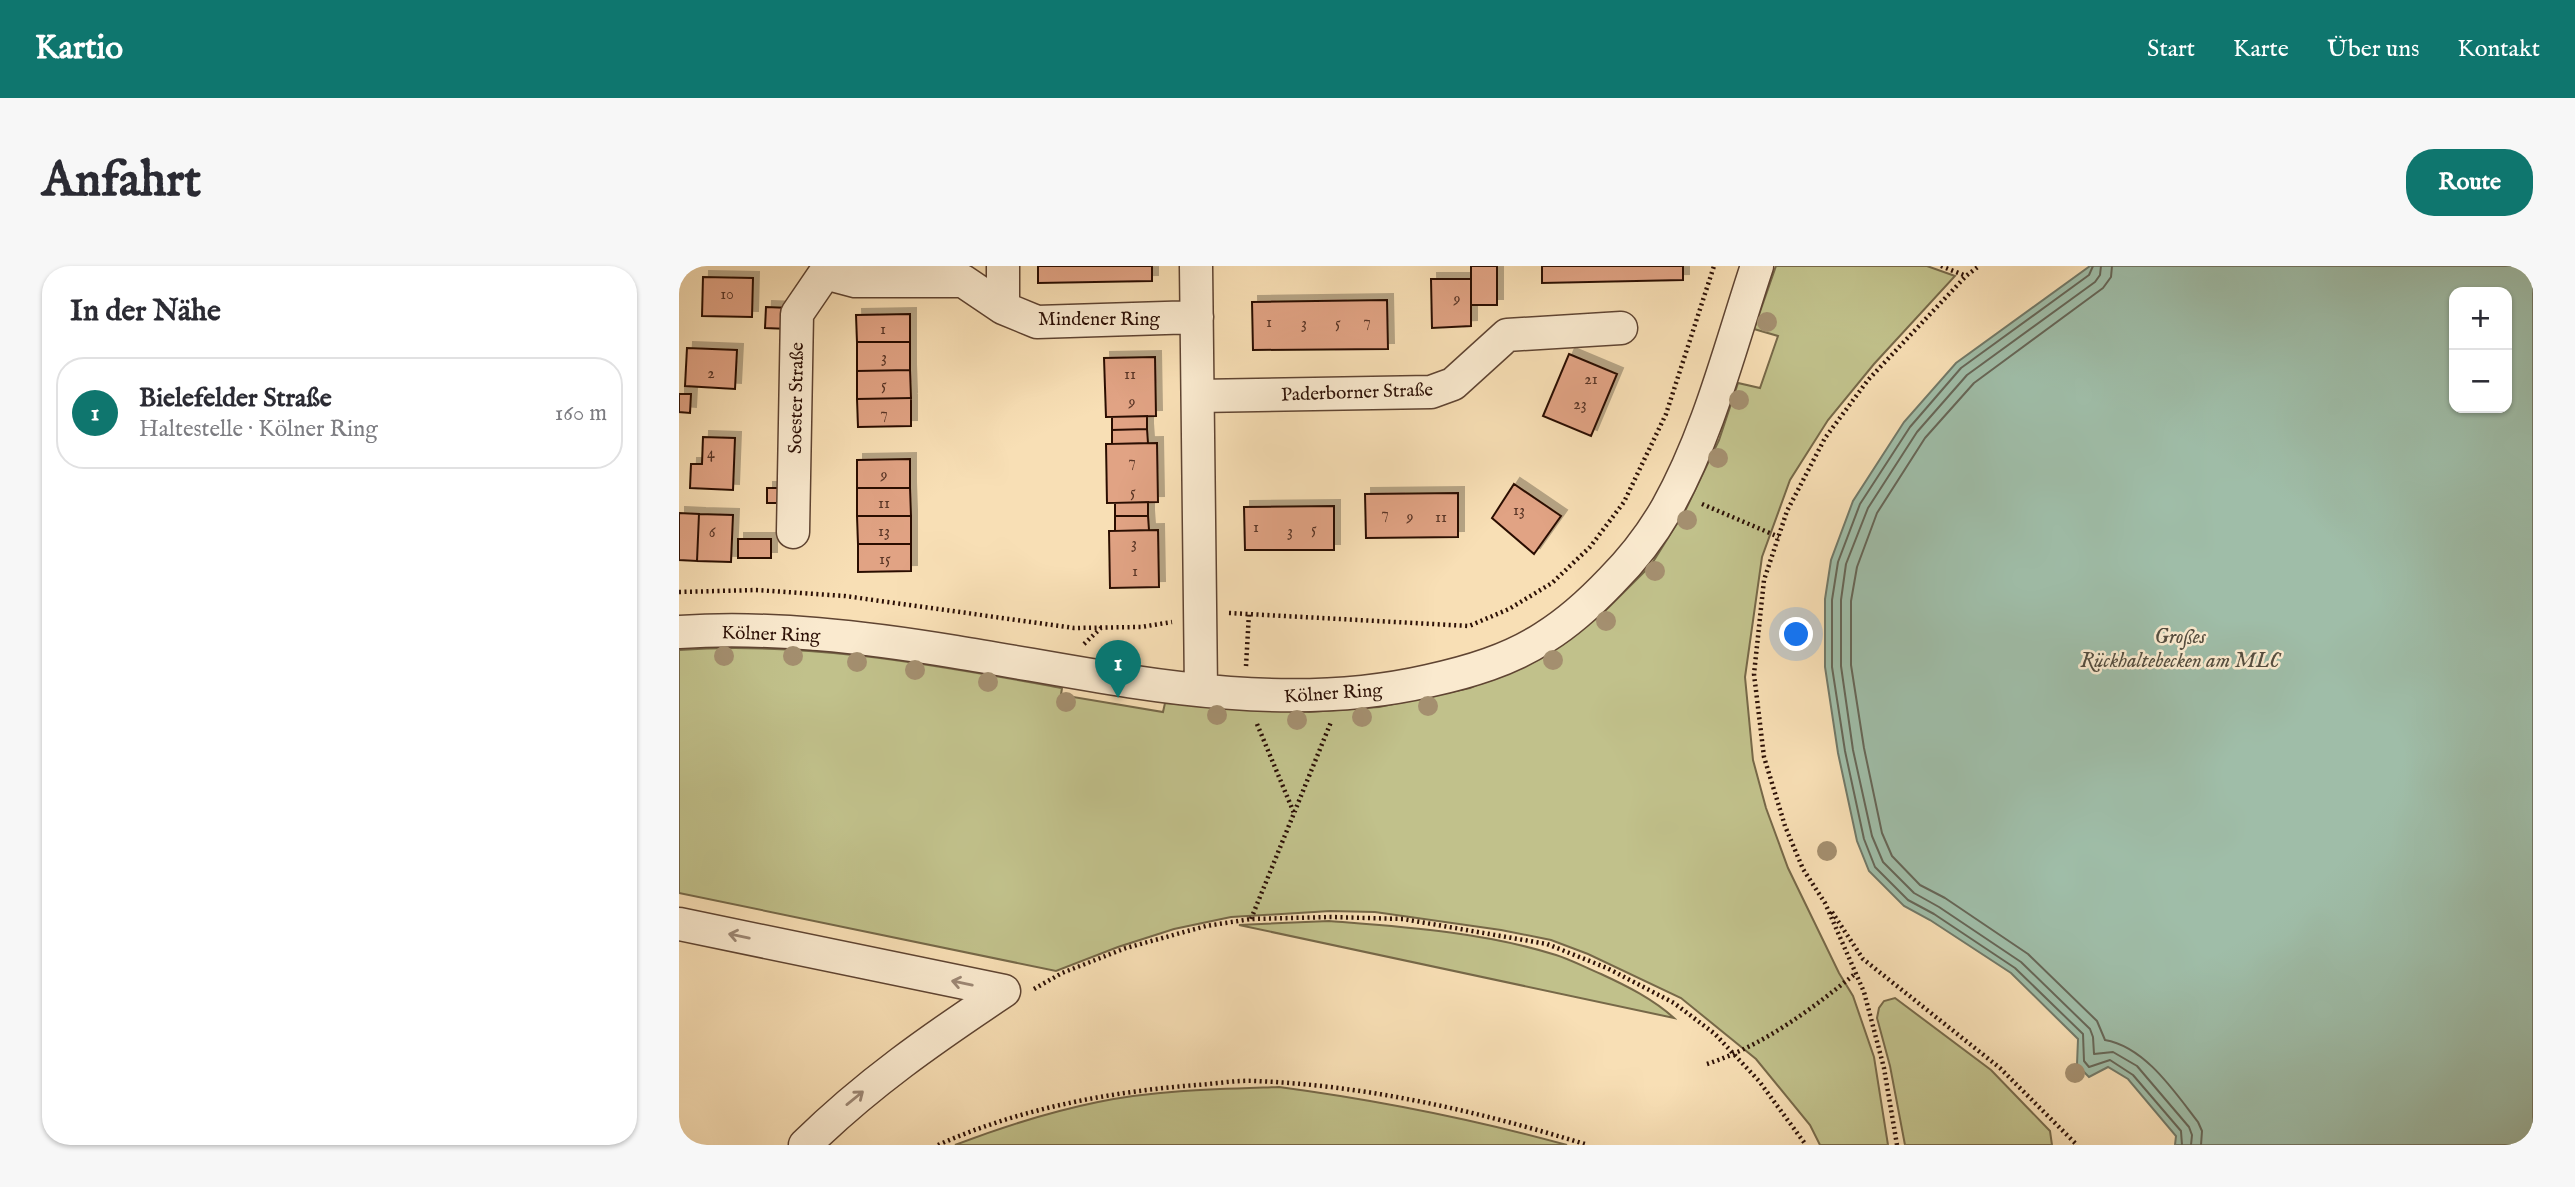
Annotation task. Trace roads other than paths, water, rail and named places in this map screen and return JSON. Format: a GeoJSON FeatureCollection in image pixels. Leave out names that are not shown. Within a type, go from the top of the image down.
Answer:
{"type":"FeatureCollection","features":[{"type":"Feature","properties":{"kind":"street"},"geometry":{"type":"LineString","coordinates":[[1003,266],[1003,308]]}},
{"type":"Feature","properties":{"kind":"street"},"geometry":{"type":"LineString","coordinates":[[1196,266],[1201,690]]}},
{"type":"Feature","properties":{"kind":"street","name":"Kölner Ring"},"geometry":{"type":"LineString","coordinates":[[679,632],[777,631],[874,640],[1121,681],[1282,697],[1342,696],[1403,687],[1477,670],[1544,638],[1591,602],[1629,562],[1667,509],[1707,421],[1757,266]]}},
{"type":"Feature","properties":{"kind":"street","name":"Mindener Ring"},"geometry":{"type":"LineString","coordinates":[[825,270],[855,281],[963,281],[1003,308],[1037,322],[1197,317]]}},
{"type":"Feature","properties":{"kind":"street","name":"Soester Straße"},"geometry":{"type":"LineString","coordinates":[[793,532],[797,314],[825,270]]}},
{"type":"Feature","properties":{"kind":"street","name":"Paderborner Straße"},"geometry":{"type":"LineString","coordinates":[[1198,396],[1431,392],[1453,384],[1507,335],[1621,328]]}},
{"type":"Feature","properties":{"kind":"street"},"geometry":{"type":"LineString","coordinates":[[679,924],[1004,991],[917,1049],[843,1108],[805,1145]]}},
{"type":"Feature","properties":{"kind":"water","name":"Großes Rückhaltebecken am MLC"},"geometry":{"type":"Polygon","coordinates":[[[2090,266],[2533,266],[2533,1145],[2175,1145],[2176,1136],[2128,1079],[2108,1067],[2089,1077],[2077,1065],[2078,1039],[2011,973],[1904,906],[1869,871],[1857,841],[1838,753],[1825,667],[1825,599],[1831,560],[1853,501],[1904,422],[1956,363],[2090,266]]]}},
{"type":"Feature","properties":{"kind":"place","name":"Bielefelder Straße"},"geometry":{"type":"Point","coordinates":[1118,698]}}]}
